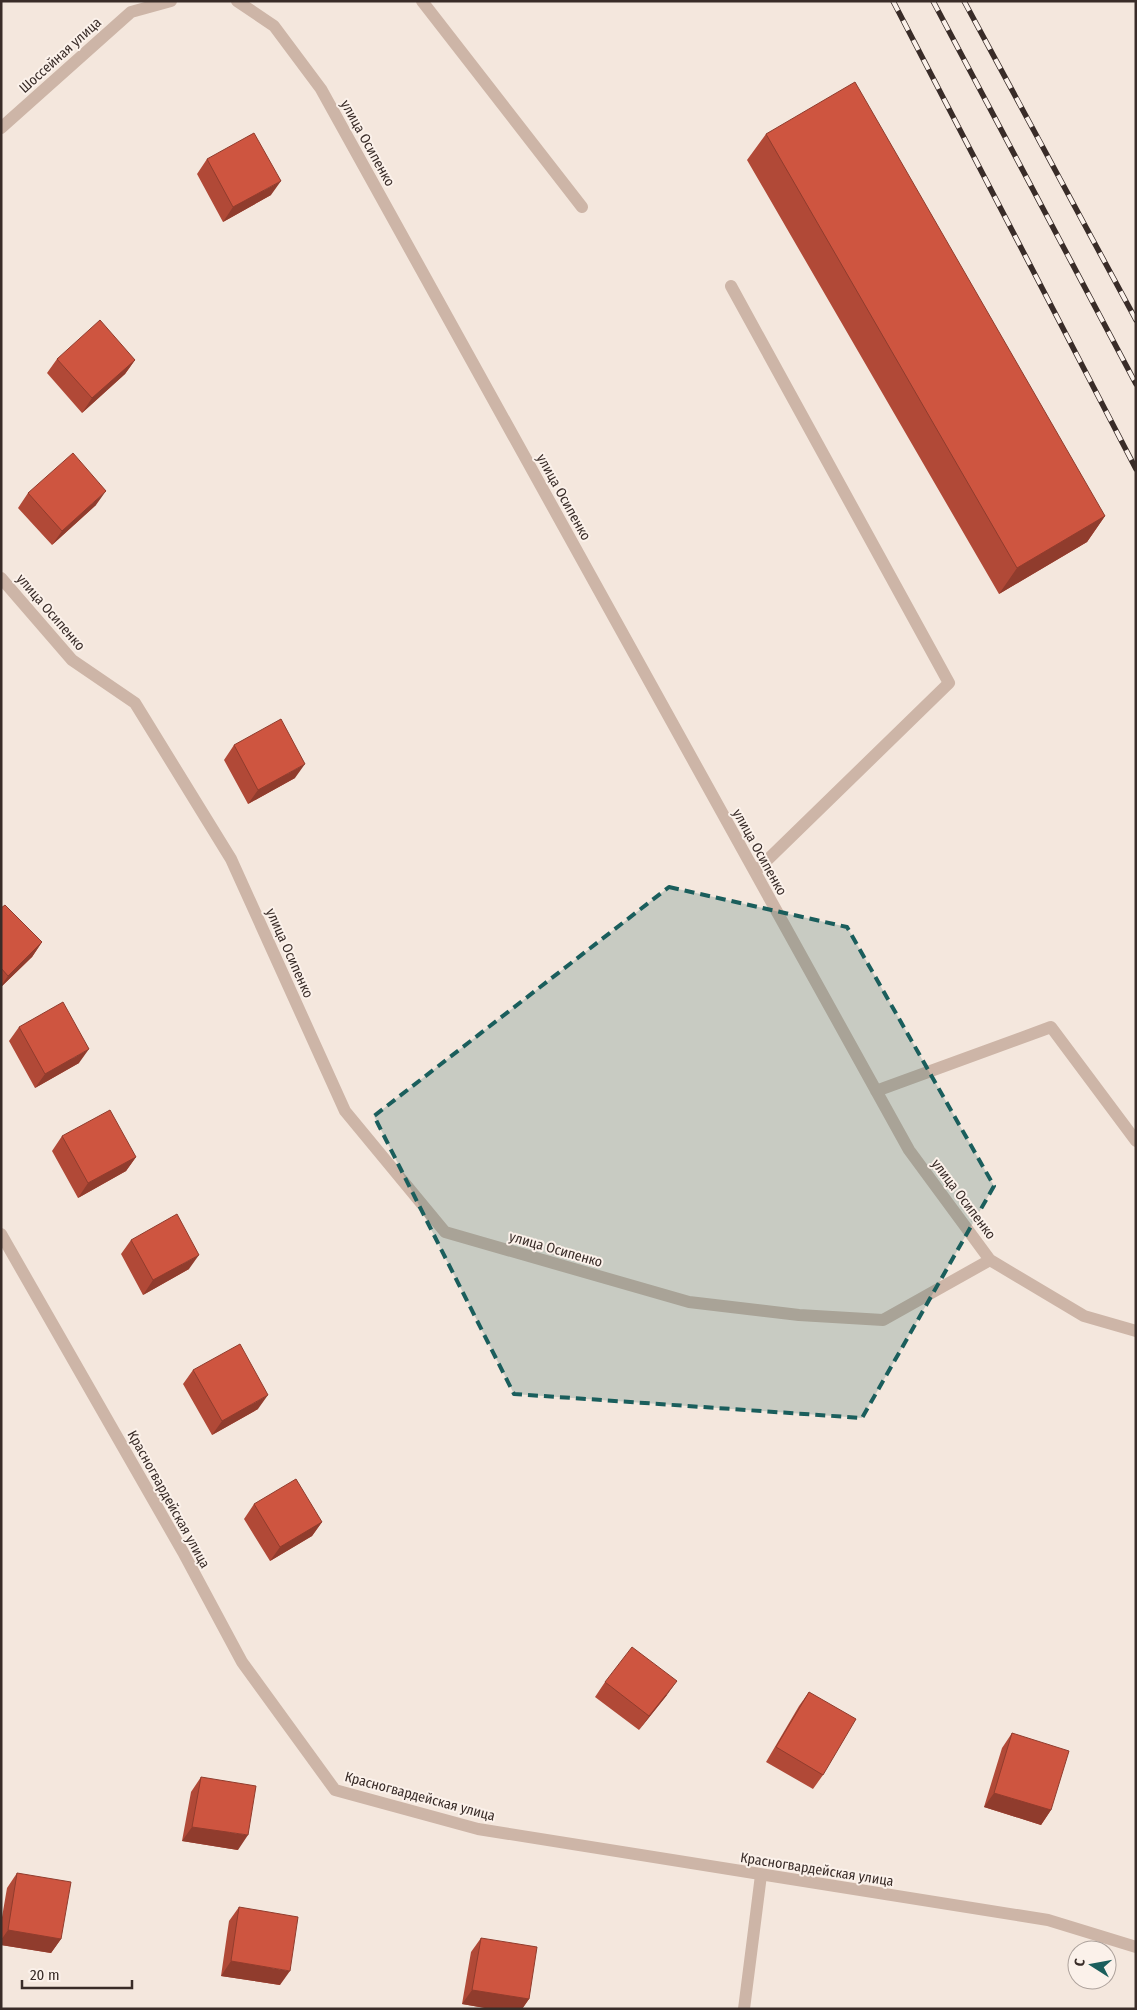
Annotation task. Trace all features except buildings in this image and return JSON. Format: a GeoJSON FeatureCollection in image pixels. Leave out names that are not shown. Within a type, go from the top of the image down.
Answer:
{"type":"FeatureCollection","features":[{"type":"Feature","properties":{"kind":"street","name":"Шоссейная улица"},"geometry":{"type":"LineString","coordinates":[[1,128],[131,12],[171,1]]}},
{"type":"Feature","properties":{"kind":"street","name":"улица Осипенко"},"geometry":{"type":"LineString","coordinates":[[1,578],[72,660],[135,703],[231,858],[346,1111],[446,1232],[689,1302],[799,1315],[883,1320],[990,1260],[909,1150],[321,89],[274,26],[237,1]]}},
{"type":"Feature","properties":{"kind":"street"},"geometry":{"type":"LineString","coordinates":[[422,1],[582,207]]}},
{"type":"Feature","properties":{"kind":"street"},"geometry":{"type":"LineString","coordinates":[[730,286],[949,683],[754,872]]}},
{"type":"Feature","properties":{"kind":"street"},"geometry":{"type":"LineString","coordinates":[[876,1091],[1051,1027],[1136,1141]]}},
{"type":"Feature","properties":{"kind":"street","name":"Красногвардейская улица"},"geometry":{"type":"LineString","coordinates":[[1,1234],[183,1552],[242,1662],[335,1790],[478,1828],[1048,1920],[1136,1947]]}},
{"type":"Feature","properties":{"kind":"street"},"geometry":{"type":"LineString","coordinates":[[990,1260],[1084,1316],[1136,1331]]}},
{"type":"Feature","properties":{"kind":"street"},"geometry":{"type":"LineString","coordinates":[[744,2009],[761,1875]]}},
{"type":"Feature","properties":{"kind":"highlighted area"},"geometry":{"type":"Polygon","coordinates":[[[669,887],[847,927],[994,1186],[862,1418],[514,1394],[374,1116],[669,887]]]}},
{"type":"Feature","properties":{"kind":"railway"},"geometry":{"type":"LineString","coordinates":[[893,1],[1136,469]]}},
{"type":"Feature","properties":{"kind":"railway"},"geometry":{"type":"LineString","coordinates":[[933,1],[1136,384]]}},
{"type":"Feature","properties":{"kind":"railway"},"geometry":{"type":"LineString","coordinates":[[964,1],[1136,320]]}}]}
